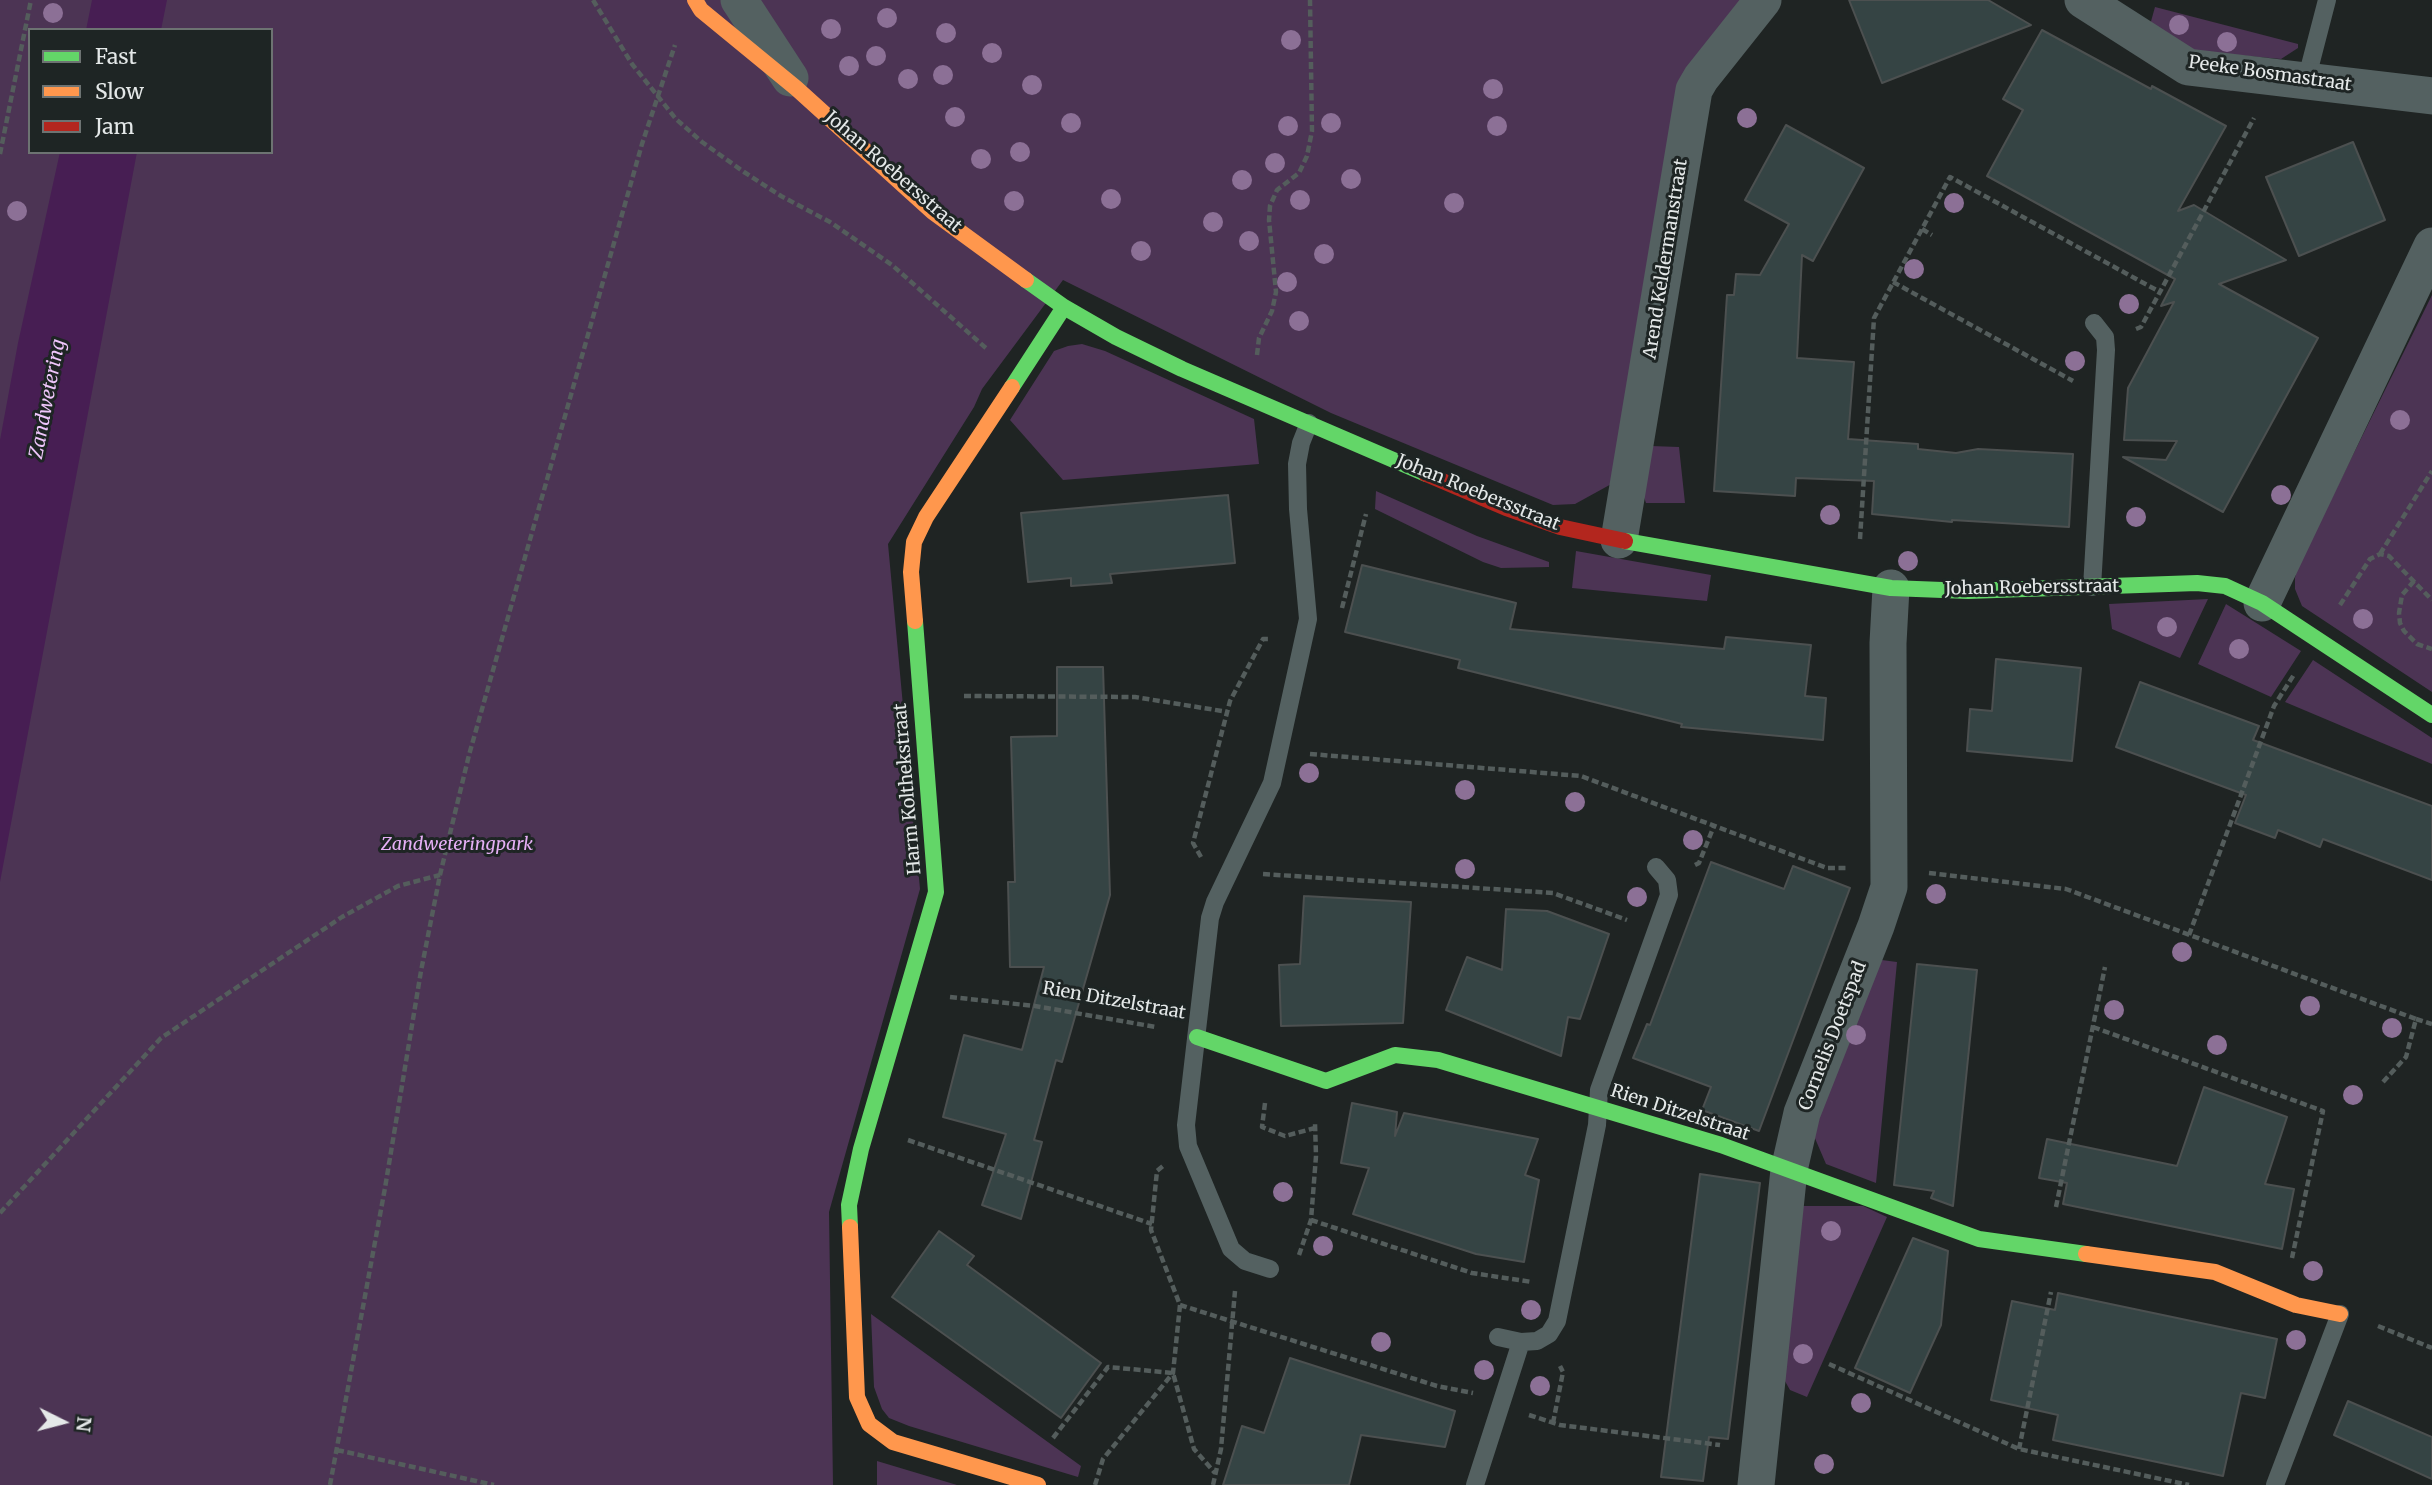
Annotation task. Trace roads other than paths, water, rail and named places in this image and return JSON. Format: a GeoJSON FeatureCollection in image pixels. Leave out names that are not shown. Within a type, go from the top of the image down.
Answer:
{"type":"FeatureCollection","features":[{"type":"Feature","properties":{"kind":"street","name":"Johan Roebersstraat"},"geometry":{"type":"LineString","coordinates":[[739,0],[796,88]]}},
{"type":"Feature","properties":{"kind":"street","name":"Arend Keldermanstraat"},"geometry":{"type":"LineString","coordinates":[[1619,540],[1694,90],[1700,78],[1763,0]]}},
{"type":"Feature","properties":{"kind":"street","name":"Peeke Bosmastraat"},"geometry":{"type":"LineString","coordinates":[[2083,0],[2188,67],[2432,96]]}},
{"type":"Feature","properties":{"kind":"street","name":"Johan Roebersstraat"},"geometry":{"type":"LineString","coordinates":[[698,5],[796,88],[933,212],[1064,307],[1116,337],[1251,398],[1535,519],[1619,540],[1874,585],[1968,591],[2207,583],[2238,590],[2262,603],[2432,715]]}},
{"type":"Feature","properties":{"kind":"street"},"geometry":{"type":"LineString","coordinates":[[2262,603],[2432,246]]}},
{"type":"Feature","properties":{"kind":"street","name":"Harm Kolthekstraat"},"geometry":{"type":"LineString","coordinates":[[1038,1485],[903,1445],[876,1431],[864,1416],[857,1397],[849,1205],[868,1126],[936,892],[911,572],[914,542],[926,517],[1064,307]]}},
{"type":"Feature","properties":{"kind":"street","name":"Cornelis Doetspad"},"geometry":{"type":"LineString","coordinates":[[1756,1485],[1789,1170],[1802,1113],[1889,887],[1888,643],[1874,585]]}},
{"type":"Feature","properties":{"kind":"street","name":"Rien Ditzelstraat"},"geometry":{"type":"LineString","coordinates":[[1197,1037],[1326,1081],[1395,1055],[1438,1060],[1721,1145],[1979,1239],[2215,1272],[2296,1306],[2340,1314]]}},
{"type":"Feature","properties":{"kind":"lane"},"geometry":{"type":"LineString","coordinates":[[2291,79],[2327,0]]}},
{"type":"Feature","properties":{"kind":"lane"},"geometry":{"type":"LineString","coordinates":[[2092,587],[2104,389],[2100,330]]}},
{"type":"Feature","properties":{"kind":"lane"},"geometry":{"type":"LineString","coordinates":[[1269,1269],[1237,1256],[1225,1240],[1188,1146],[1186,1125],[1210,918],[1272,783],[1308,619],[1298,509],[1297,464],[1309,423]]}},
{"type":"Feature","properties":{"kind":"lane"},"geometry":{"type":"LineString","coordinates":[[1498,1337],[1530,1343],[1543,1339],[1557,1321],[1597,1125],[1600,1090],[1669,895],[1662,873]]}},
{"type":"Feature","properties":{"kind":"lane"},"geometry":{"type":"LineString","coordinates":[[2275,1485],[2340,1314]]}},
{"type":"Feature","properties":{"kind":"lane"},"geometry":{"type":"LineString","coordinates":[[1475,1485],[1521,1342]]}},
{"type":"Feature","properties":{"kind":"water"},"geometry":{"type":"Polygon","coordinates":[[[92,0],[167,0],[161,28],[86,28],[92,0]]]}},
{"type":"Feature","properties":{"kind":"water","name":"Zandwetering"},"geometry":{"type":"Polygon","coordinates":[[[60,154],[137,154],[0,882],[0,440],[18,343],[60,154]]]}},
{"type":"Feature","properties":{"kind":"park label","name":"Zandweteringpark"},"geometry":{"type":"Point","coordinates":[457,845]}}]}
